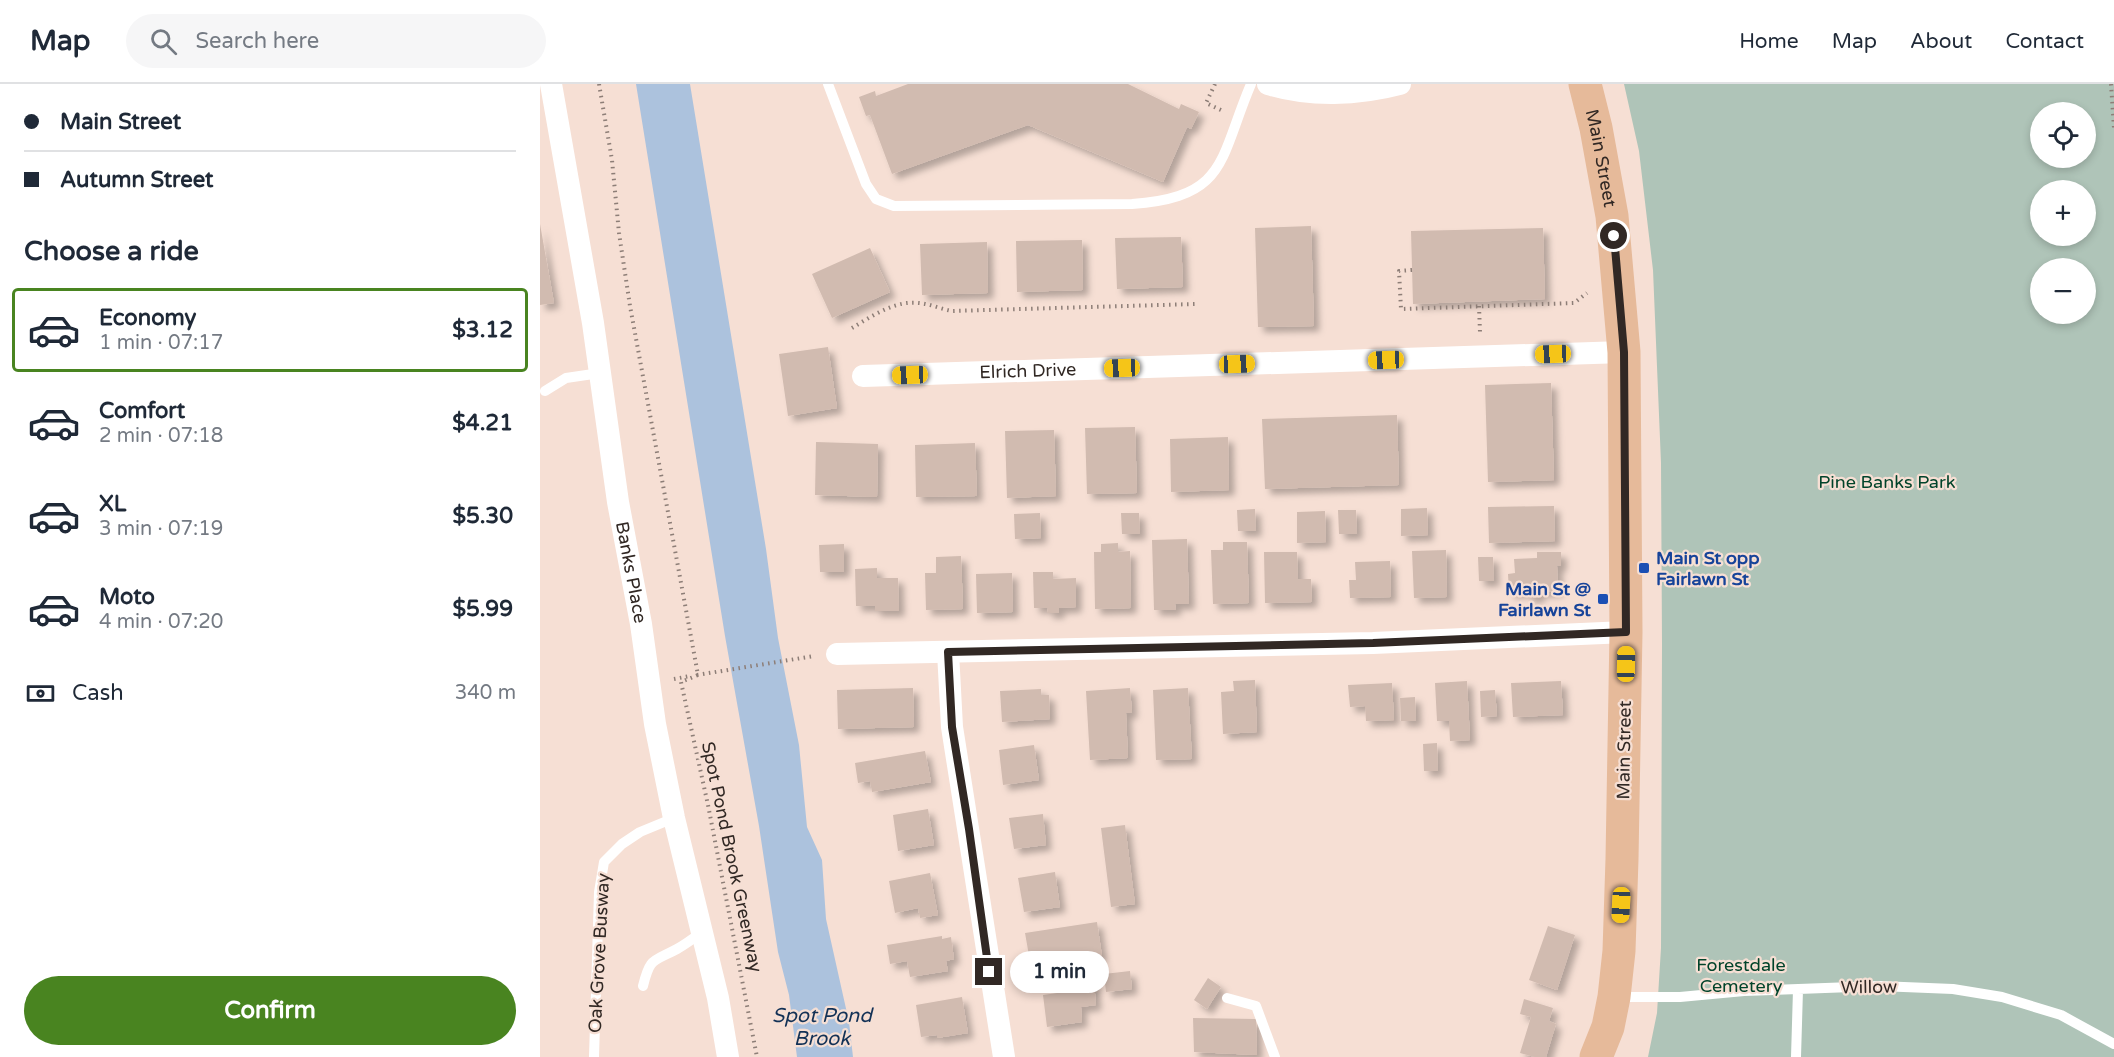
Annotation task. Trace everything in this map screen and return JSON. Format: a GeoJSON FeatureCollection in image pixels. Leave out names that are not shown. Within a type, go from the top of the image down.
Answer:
{"type":"FeatureCollection","features":[{"type":"Feature","properties":{"kind":"main road","name":"Main Street"},"geometry":{"type":"LineString","coordinates":[[1585,84],[1596,128],[1612,216],[1624,352],[1626,632],[1623,859],[1619,951],[1614,997],[1608,1027],[1596,1057]]}},
{"type":"Feature","properties":{"kind":"street","name":"Banks Place"},"geometry":{"type":"LineString","coordinates":[[551,84],[593,323],[618,502],[641,624],[655,724],[674,818],[718,998],[728,1057]]}},
{"type":"Feature","properties":{"kind":"street"},"geometry":{"type":"LineString","coordinates":[[1268,84],[1287,89],[1322,92],[1363,91],[1400,84]]}},
{"type":"Feature","properties":{"kind":"street","name":"Elrich Drive"},"geometry":{"type":"LineString","coordinates":[[863,376],[1624,352]]}},
{"type":"Feature","properties":{"kind":"street"},"geometry":{"type":"LineString","coordinates":[[826,655],[1373,643],[1626,632]]}},
{"type":"Feature","properties":{"kind":"street"},"geometry":{"type":"LineString","coordinates":[[948,652],[952,727],[1004,1057]]}},
{"type":"Feature","properties":{"kind":"lane"},"geometry":{"type":"LineString","coordinates":[[828,84],[866,184],[876,199],[894,206],[1156,203],[1183,196],[1205,183],[1227,151],[1251,84]]}},
{"type":"Feature","properties":{"kind":"lane"},"geometry":{"type":"LineString","coordinates":[[545,391],[566,378],[600,373]]}},
{"type":"Feature","properties":{"kind":"lane","name":"Oak Grove Busway"},"geometry":{"type":"LineString","coordinates":[[594,1057],[599,892],[604,862],[631,838],[674,818]]}},
{"type":"Feature","properties":{"kind":"lane"},"geometry":{"type":"LineString","coordinates":[[643,986],[647,968],[656,958],[678,948],[702,932]]}},
{"type":"Feature","properties":{"kind":"lane","name":"Willow"},"geometry":{"type":"LineString","coordinates":[[1614,997],[1680,997],[1744,991],[1879,986],[1953,989],[2002,997],[2061,1015],[2114,1044]]}},
{"type":"Feature","properties":{"kind":"lane"},"geometry":{"type":"LineString","coordinates":[[1796,1057],[1798,990]]}},
{"type":"Feature","properties":{"kind":"lane"},"geometry":{"type":"LineString","coordinates":[[1227,998],[1256,1006],[1275,1057]]}},
{"type":"Feature","properties":{"kind":"path"},"geometry":{"type":"LineString","coordinates":[[598,84],[612,160],[619,233],[630,306],[698,675]]}},
{"type":"Feature","properties":{"kind":"path"},"geometry":{"type":"LineString","coordinates":[[2111,84],[2114,128]]}},
{"type":"Feature","properties":{"kind":"path"},"geometry":{"type":"LineString","coordinates":[[1412,270],[1400,271],[1401,309],[1574,303],[1587,293]]}},
{"type":"Feature","properties":{"kind":"path"},"geometry":{"type":"LineString","coordinates":[[852,328],[888,308],[903,304],[919,303],[952,311],[1195,304]]}},
{"type":"Feature","properties":{"kind":"path"},"geometry":{"type":"LineString","coordinates":[[649,682],[826,655]]}},
{"type":"Feature","properties":{"kind":"path","name":"Spot Pond Brook Greenway"},"geometry":{"type":"LineString","coordinates":[[698,675],[681,682],[741,966],[757,1057]]}},
{"type":"Feature","properties":{"kind":"green space","name":"Pine Banks Park"},"geometry":{"type":"Polygon","coordinates":[[[1624,84],[2114,84],[2114,1057],[1648,1057],[1657,1013],[1661,948],[1661,463],[1653,270],[1639,151],[1624,84]]]}},
{"type":"Feature","properties":{"kind":"water","name":"Spot Pond Brook"},"geometry":{"type":"Polygon","coordinates":[[[636,84],[690,84],[766,549],[778,638],[799,745],[807,827],[822,860],[826,919],[849,1022],[853,1057],[797,1057],[789,995],[778,952],[759,826],[725,636],[636,84]]]}},
{"type":"Feature","properties":{"kind":"building"},"geometry":{"type":"Polygon","coordinates":[[[908,84],[1128,84],[1179,109],[1181,104],[1199,112],[1191,129],[1187,127],[1163,182],[1028,125],[892,174],[870,115],[866,116],[859,97],[875,91],[876,96],[908,84]]]}},
{"type":"Feature","properties":{"kind":"building"},"geometry":{"type":"Polygon","coordinates":[[[540,224],[554,303],[540,305],[540,224]]]}},
{"type":"Feature","properties":{"kind":"building"},"geometry":{"type":"Polygon","coordinates":[[[1311,226],[1314,326],[1258,327],[1255,228],[1311,226]]]}},
{"type":"Feature","properties":{"kind":"building"},"geometry":{"type":"Polygon","coordinates":[[[1543,228],[1545,299],[1413,304],[1411,231],[1543,228]]]}},
{"type":"Feature","properties":{"kind":"building"},"geometry":{"type":"Polygon","coordinates":[[[1181,237],[1183,287],[1117,289],[1115,238],[1181,237]]]}},
{"type":"Feature","properties":{"kind":"building"},"geometry":{"type":"Polygon","coordinates":[[[1082,240],[1083,290],[1017,292],[1016,241],[1082,240]]]}},
{"type":"Feature","properties":{"kind":"building"},"geometry":{"type":"Polygon","coordinates":[[[987,242],[988,293],[922,295],[920,244],[987,242]]]}},
{"type":"Feature","properties":{"kind":"building"},"geometry":{"type":"Polygon","coordinates":[[[870,248],[890,292],[832,318],[812,274],[870,248]]]}},
{"type":"Feature","properties":{"kind":"building"},"geometry":{"type":"Polygon","coordinates":[[[828,347],[837,408],[788,416],[779,354],[828,347]]]}},
{"type":"Feature","properties":{"kind":"building"},"geometry":{"type":"Polygon","coordinates":[[[1551,383],[1554,480],[1488,482],[1485,385],[1551,383]]]}},
{"type":"Feature","properties":{"kind":"building"},"geometry":{"type":"Polygon","coordinates":[[[1397,415],[1399,485],[1265,489],[1262,419],[1397,415]]]}},
{"type":"Feature","properties":{"kind":"building"},"geometry":{"type":"Polygon","coordinates":[[[1135,427],[1137,493],[1087,494],[1085,428],[1135,427]]]}},
{"type":"Feature","properties":{"kind":"building"},"geometry":{"type":"Polygon","coordinates":[[[1054,430],[1056,496],[1007,498],[1005,431],[1054,430]]]}},
{"type":"Feature","properties":{"kind":"building"},"geometry":{"type":"Polygon","coordinates":[[[1228,437],[1229,490],[1171,492],[1170,439],[1228,437]]]}},
{"type":"Feature","properties":{"kind":"building"},"geometry":{"type":"Polygon","coordinates":[[[816,442],[878,444],[877,497],[815,495],[816,442]]]}},
{"type":"Feature","properties":{"kind":"building"},"geometry":{"type":"Polygon","coordinates":[[[975,443],[977,496],[916,497],[915,445],[975,443]]]}},
{"type":"Feature","properties":{"kind":"building"},"geometry":{"type":"Polygon","coordinates":[[[1554,506],[1555,541],[1489,543],[1488,507],[1554,506]]]}},
{"type":"Feature","properties":{"kind":"building"},"geometry":{"type":"Polygon","coordinates":[[[1427,508],[1428,535],[1401,536],[1401,509],[1427,508]]]}},
{"type":"Feature","properties":{"kind":"building"},"geometry":{"type":"Polygon","coordinates":[[[1255,509],[1256,531],[1238,531],[1237,510],[1255,509]]]}},
{"type":"Feature","properties":{"kind":"building"},"geometry":{"type":"Polygon","coordinates":[[[1338,510],[1356,510],[1357,534],[1339,534],[1338,510]]]}},
{"type":"Feature","properties":{"kind":"building"},"geometry":{"type":"Polygon","coordinates":[[[1325,511],[1326,542],[1297,543],[1297,512],[1325,511]]]}},
{"type":"Feature","properties":{"kind":"building"},"geometry":{"type":"Polygon","coordinates":[[[1040,513],[1041,538],[1015,539],[1014,514],[1040,513]]]}},
{"type":"Feature","properties":{"kind":"building"},"geometry":{"type":"Polygon","coordinates":[[[1121,513],[1139,513],[1140,534],[1122,534],[1121,513]]]}},
{"type":"Feature","properties":{"kind":"building"},"geometry":{"type":"Polygon","coordinates":[[[1187,539],[1189,604],[1175,604],[1176,610],[1154,610],[1152,540],[1187,539]]]}},
{"type":"Feature","properties":{"kind":"building"},"geometry":{"type":"Polygon","coordinates":[[[1223,542],[1247,542],[1249,603],[1213,604],[1211,550],[1223,550],[1223,542]]]}},
{"type":"Feature","properties":{"kind":"building"},"geometry":{"type":"Polygon","coordinates":[[[1118,543],[1118,552],[1130,551],[1131,608],[1095,609],[1094,552],[1101,552],[1101,544],[1118,543]]]}},
{"type":"Feature","properties":{"kind":"building"},"geometry":{"type":"Polygon","coordinates":[[[844,544],[844,572],[820,572],[819,545],[844,544]]]}},
{"type":"Feature","properties":{"kind":"building"},"geometry":{"type":"Polygon","coordinates":[[[1446,550],[1447,597],[1414,598],[1412,551],[1446,550]]]}},
{"type":"Feature","properties":{"kind":"building"},"geometry":{"type":"Polygon","coordinates":[[[1264,552],[1297,552],[1298,579],[1311,579],[1312,602],[1265,603],[1264,552]]]}},
{"type":"Feature","properties":{"kind":"building"},"geometry":{"type":"Polygon","coordinates":[[[1537,552],[1561,552],[1561,566],[1557,566],[1558,591],[1539,592],[1539,597],[1528,598],[1528,592],[1509,593],[1508,574],[1515,573],[1514,559],[1537,558],[1537,552]]]}},
{"type":"Feature","properties":{"kind":"building"},"geometry":{"type":"Polygon","coordinates":[[[961,556],[963,609],[926,610],[925,573],[936,573],[936,557],[961,556]]]}},
{"type":"Feature","properties":{"kind":"building"},"geometry":{"type":"Polygon","coordinates":[[[1478,557],[1493,557],[1494,581],[1479,581],[1478,557]]]}},
{"type":"Feature","properties":{"kind":"building"},"geometry":{"type":"Polygon","coordinates":[[[1390,561],[1391,597],[1350,598],[1349,580],[1356,580],[1355,562],[1390,561]]]}},
{"type":"Feature","properties":{"kind":"building"},"geometry":{"type":"Polygon","coordinates":[[[877,568],[877,578],[898,578],[899,611],[875,611],[875,606],[856,606],[855,569],[877,568]]]}},
{"type":"Feature","properties":{"kind":"building"},"geometry":{"type":"Polygon","coordinates":[[[1033,572],[1053,572],[1053,579],[1076,578],[1076,607],[1059,608],[1059,613],[1047,613],[1048,608],[1034,608],[1033,572]]]}},
{"type":"Feature","properties":{"kind":"building"},"geometry":{"type":"Polygon","coordinates":[[[1012,573],[1013,612],[977,613],[976,574],[1012,573]]]}},
{"type":"Feature","properties":{"kind":"building"},"geometry":{"type":"Polygon","coordinates":[[[1255,680],[1257,732],[1223,734],[1221,692],[1234,691],[1233,681],[1255,680]]]}},
{"type":"Feature","properties":{"kind":"building"},"geometry":{"type":"Polygon","coordinates":[[[1467,681],[1470,740],[1450,741],[1449,721],[1437,721],[1435,683],[1467,681]]]}},
{"type":"Feature","properties":{"kind":"building"},"geometry":{"type":"Polygon","coordinates":[[[1561,681],[1563,715],[1513,717],[1511,683],[1561,681]]]}},
{"type":"Feature","properties":{"kind":"building"},"geometry":{"type":"Polygon","coordinates":[[[1392,683],[1394,720],[1366,721],[1365,706],[1350,707],[1348,685],[1392,683]]]}},
{"type":"Feature","properties":{"kind":"building"},"geometry":{"type":"Polygon","coordinates":[[[913,688],[914,727],[838,729],[837,690],[913,688]]]}},
{"type":"Feature","properties":{"kind":"building"},"geometry":{"type":"Polygon","coordinates":[[[1130,688],[1132,713],[1126,713],[1128,758],[1090,760],[1086,691],[1130,688]]]}},
{"type":"Feature","properties":{"kind":"building"},"geometry":{"type":"Polygon","coordinates":[[[1188,688],[1192,759],[1156,760],[1153,690],[1188,688]]]}},
{"type":"Feature","properties":{"kind":"building"},"geometry":{"type":"Polygon","coordinates":[[[1041,689],[1041,695],[1049,695],[1050,719],[1002,722],[1000,691],[1041,689]]]}},
{"type":"Feature","properties":{"kind":"building"},"geometry":{"type":"Polygon","coordinates":[[[1495,690],[1497,716],[1481,717],[1480,691],[1495,690]]]}},
{"type":"Feature","properties":{"kind":"building"},"geometry":{"type":"Polygon","coordinates":[[[1415,697],[1416,721],[1401,721],[1400,698],[1415,697]]]}},
{"type":"Feature","properties":{"kind":"building"},"geometry":{"type":"Polygon","coordinates":[[[1437,743],[1438,771],[1424,771],[1423,744],[1437,743]]]}},
{"type":"Feature","properties":{"kind":"building"},"geometry":{"type":"Polygon","coordinates":[[[1034,745],[1039,780],[1003,785],[999,750],[1034,745]]]}},
{"type":"Feature","properties":{"kind":"building"},"geometry":{"type":"Polygon","coordinates":[[[925,751],[931,782],[872,792],[870,781],[858,783],[855,763],[925,751]]]}},
{"type":"Feature","properties":{"kind":"building"},"geometry":{"type":"Polygon","coordinates":[[[928,809],[934,845],[898,851],[893,815],[928,809]]]}},
{"type":"Feature","properties":{"kind":"building"},"geometry":{"type":"Polygon","coordinates":[[[1043,814],[1046,845],[1014,849],[1009,818],[1043,814]]]}},
{"type":"Feature","properties":{"kind":"building"},"geometry":{"type":"Polygon","coordinates":[[[1125,825],[1135,904],[1111,907],[1101,828],[1125,825]]]}},
{"type":"Feature","properties":{"kind":"building"},"geometry":{"type":"Polygon","coordinates":[[[1055,872],[1060,907],[1024,912],[1018,878],[1055,872]]]}},
{"type":"Feature","properties":{"kind":"building"},"geometry":{"type":"Polygon","coordinates":[[[930,873],[938,915],[920,918],[918,908],[895,913],[889,881],[930,873]]]}},
{"type":"Feature","properties":{"kind":"building"},"geometry":{"type":"Polygon","coordinates":[[[1097,922],[1102,956],[1031,967],[1025,933],[1097,922]]]}},
{"type":"Feature","properties":{"kind":"building"},"geometry":{"type":"Polygon","coordinates":[[[1548,926],[1575,935],[1557,990],[1529,980],[1548,926]]]}},
{"type":"Feature","properties":{"kind":"building"},"geometry":{"type":"Polygon","coordinates":[[[942,936],[942,939],[951,937],[954,959],[946,961],[948,971],[910,977],[907,961],[890,964],[887,945],[942,936]]]}},
{"type":"Feature","properties":{"kind":"building"},"geometry":{"type":"Polygon","coordinates":[[[1130,971],[1132,989],[1106,992],[1104,974],[1130,971]]]}},
{"type":"Feature","properties":{"kind":"building"},"geometry":{"type":"Polygon","coordinates":[[[1208,978],[1221,987],[1207,1009],[1194,1000],[1208,978]]]}},
{"type":"Feature","properties":{"kind":"building"},"geometry":{"type":"Polygon","coordinates":[[[1094,981],[1096,1005],[1081,1007],[1082,1022],[1047,1027],[1043,995],[1078,990],[1077,983],[1094,981]]]}},
{"type":"Feature","properties":{"kind":"building"},"geometry":{"type":"Polygon","coordinates":[[[962,997],[968,1033],[937,1038],[937,1035],[921,1037],[916,1005],[962,997]]]}},
{"type":"Feature","properties":{"kind":"building"},"geometry":{"type":"Polygon","coordinates":[[[1524,999],[1553,1008],[1549,1021],[1556,1024],[1546,1057],[1520,1053],[1531,1017],[1520,1014],[1524,999]]]}},
{"type":"Feature","properties":{"kind":"building"},"geometry":{"type":"Polygon","coordinates":[[[1193,1018],[1256,1019],[1257,1055],[1194,1052],[1193,1018]]]}},
{"type":"Feature","properties":{"kind":"place","name":"Main St opp Fairlawn St"},"geometry":{"type":"Point","coordinates":[1644,568]}},
{"type":"Feature","properties":{"kind":"place","name":"Main St @ Fairlawn St"},"geometry":{"type":"Point","coordinates":[1603,599]}},
{"type":"Feature","properties":{"kind":"route"},"geometry":{"type":"LineString","coordinates":[[989,972],[952,727],[948,652],[1373,643],[1626,632],[1624,352],[1614,236]]}},
{"type":"Feature","properties":{"kind":"park label","name":"Forestdale Cemetery"},"geometry":{"type":"Point","coordinates":[1741,975]}}]}
